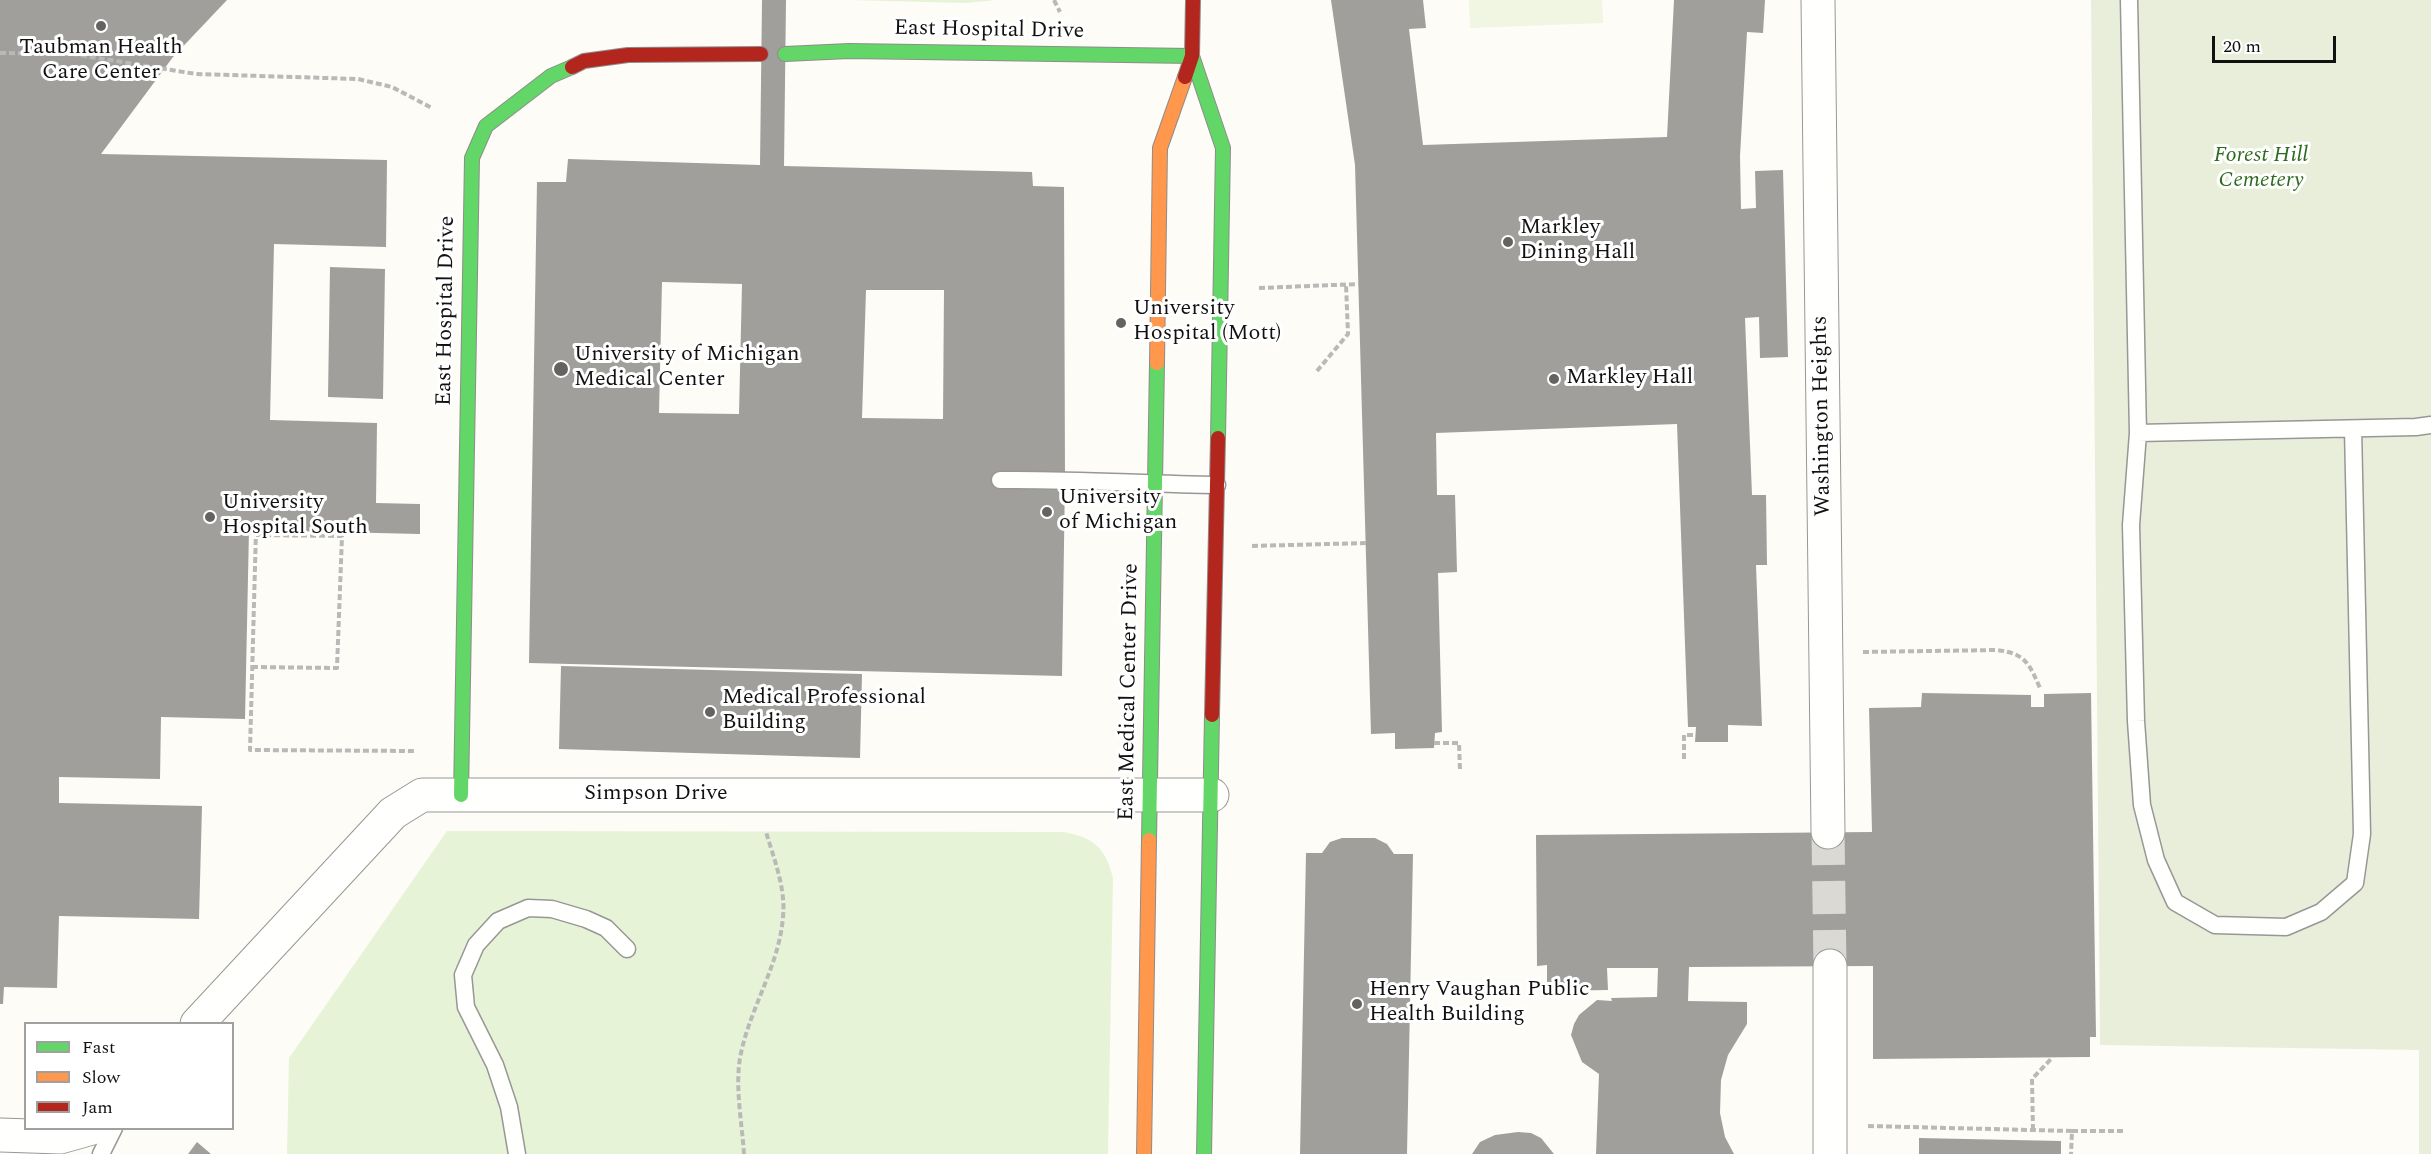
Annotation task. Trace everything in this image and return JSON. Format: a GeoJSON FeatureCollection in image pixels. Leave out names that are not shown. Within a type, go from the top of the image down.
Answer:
{"type":"FeatureCollection","features":[{"type":"Feature","properties":{"kind":"street","name":"East Medical Center Drive"},"geometry":{"type":"LineString","coordinates":[[1144,1154],[1160,148],[1192,56],[1193,0]]}},
{"type":"Feature","properties":{"kind":"street","name":"Washington Heights"},"geometry":{"type":"LineString","coordinates":[[1818,0],[1828,832]]}},
{"type":"Feature","properties":{"kind":"street","name":"East Hospital Drive"},"geometry":{"type":"LineString","coordinates":[[785,54],[861,51],[1192,56]]}},
{"type":"Feature","properties":{"kind":"street","name":"East Hospital Drive"},"geometry":{"type":"LineString","coordinates":[[461,795],[472,158],[486,126],[551,76],[584,61],[628,55],[761,54]]}},
{"type":"Feature","properties":{"kind":"street","name":"East Medical Center Drive"},"geometry":{"type":"LineString","coordinates":[[1192,56],[1223,148],[1204,1154]]}},
{"type":"Feature","properties":{"kind":"street","name":"Simpson Drive"},"geometry":{"type":"LineString","coordinates":[[198,1022],[393,813],[422,795],[1212,795]]}},
{"type":"Feature","properties":{"kind":"street"},"geometry":{"type":"LineString","coordinates":[[1830,966],[1830,1154]]}},
{"type":"Feature","properties":{"kind":"street"},"geometry":{"type":"LineString","coordinates":[[0,1135],[60,1137],[85,1130]]}},
{"type":"Feature","properties":{"kind":"lane"},"geometry":{"type":"LineString","coordinates":[[2129,0],[2138,433],[2131,525],[2136,721],[2142,805],[2156,860],[2175,902],[2215,925],[2286,927],[2321,912],[2355,883],[2362,834],[2353,429]]}},
{"type":"Feature","properties":{"kind":"lane"},"geometry":{"type":"LineString","coordinates":[[2138,433],[2353,429],[2431,425]]}},
{"type":"Feature","properties":{"kind":"lane"},"geometry":{"type":"LineString","coordinates":[[1000,480],[1065,479],[1155,485],[1217,485]]}},
{"type":"Feature","properties":{"kind":"lane"},"geometry":{"type":"LineString","coordinates":[[517,1154],[509,1107],[495,1065],[466,1007],[464,975],[476,945],[498,921],[528,908],[552,909],[586,918],[606,928],[627,949]]}},
{"type":"Feature","properties":{"kind":"lane"},"geometry":{"type":"LineString","coordinates":[[101,1154],[113,1130]]}},
{"type":"Feature","properties":{"kind":"path"},"geometry":{"type":"LineString","coordinates":[[1053,0],[1060,12]]}},
{"type":"Feature","properties":{"kind":"path"},"geometry":{"type":"LineString","coordinates":[[0,53],[73,54],[195,74],[358,79],[392,87],[432,108]]}},
{"type":"Feature","properties":{"kind":"path"},"geometry":{"type":"LineString","coordinates":[[1317,371],[1348,334],[1346,284]]}},
{"type":"Feature","properties":{"kind":"path"},"geometry":{"type":"LineString","coordinates":[[1257,288],[1359,284]]}},
{"type":"Feature","properties":{"kind":"path"},"geometry":{"type":"LineString","coordinates":[[252,667],[337,668],[342,536],[256,533],[252,667],[250,750],[416,751]]}},
{"type":"Feature","properties":{"kind":"path"},"geometry":{"type":"LineString","coordinates":[[1242,546],[1366,543]]}},
{"type":"Feature","properties":{"kind":"path"},"geometry":{"type":"LineString","coordinates":[[1857,652],[1996,650],[2014,652],[2028,663],[2040,688]]}},
{"type":"Feature","properties":{"kind":"path"},"geometry":{"type":"LineString","coordinates":[[1684,759],[1684,735],[1695,735]]}},
{"type":"Feature","properties":{"kind":"path"},"geometry":{"type":"LineString","coordinates":[[1434,743],[1459,743],[1460,770]]}},
{"type":"Feature","properties":{"kind":"path"},"geometry":{"type":"LineString","coordinates":[[744,1154],[740,1060],[747,1028],[774,962],[783,916],[779,876],[765,831]]}},
{"type":"Feature","properties":{"kind":"path"},"geometry":{"type":"LineString","coordinates":[[2033,1130],[2032,1079],[2052,1058]]}},
{"type":"Feature","properties":{"kind":"path"},"geometry":{"type":"LineString","coordinates":[[1863,1126],[2126,1131]]}},
{"type":"Feature","properties":{"kind":"path"},"geometry":{"type":"LineString","coordinates":[[2071,1154],[2072,1131]]}},
{"type":"Feature","properties":{"kind":"green space"},"geometry":{"type":"Polygon","coordinates":[[[849,0],[996,0],[966,3],[849,0]]]}},
{"type":"Feature","properties":{"kind":"green space"},"geometry":{"type":"Polygon","coordinates":[[[1469,0],[1602,0],[1603,23],[1470,28],[1469,0]]]}},
{"type":"Feature","properties":{"kind":"green space","name":"Forest Hill Cemetery"},"geometry":{"type":"Polygon","coordinates":[[[2091,0],[2431,0],[2431,1154],[2419,1154],[2419,1050],[2100,1045],[2091,0]]]}},
{"type":"Feature","properties":{"kind":"green space"},"geometry":{"type":"Polygon","coordinates":[[[447,831],[1064,832],[1083,837],[1102,851],[1113,878],[1108,1154],[287,1154],[289,1058],[447,831]]]}},
{"type":"Feature","properties":{"kind":"building","name":"University Hospital South"},"geometry":{"type":"Polygon","coordinates":[[[0,0],[227,0],[173,57],[101,154],[387,160],[386,247],[274,244],[270,420],[377,423],[376,503],[420,504],[420,534],[249,530],[245,719],[161,717],[160,779],[59,777],[59,803],[202,806],[199,919],[59,916],[57,988],[4,987],[3,1004],[0,1004],[0,0]]]}},
{"type":"Feature","properties":{"kind":"building"},"geometry":{"type":"Polygon","coordinates":[[[762,0],[786,0],[784,166],[1032,172],[1033,186],[1064,187],[1065,479],[1062,676],[529,663],[537,182],[566,182],[568,159],[760,165],[762,0]],[[662,282],[659,413],[739,414],[742,284],[662,282]],[[866,290],[862,418],[943,419],[944,290],[866,290]]]}},
{"type":"Feature","properties":{"kind":"building","name":"Markley Hall"},"geometry":{"type":"Polygon","coordinates":[[[1331,0],[1423,0],[1426,28],[1409,29],[1423,145],[1667,137],[1674,0],[1765,0],[1763,33],[1747,32],[1740,156],[1741,209],[1756,208],[1755,171],[1783,170],[1788,357],[1760,358],[1759,317],[1745,318],[1752,495],[1766,495],[1767,565],[1756,565],[1762,726],[1728,725],[1728,742],[1695,742],[1696,727],[1688,727],[1677,424],[1436,433],[1437,495],[1455,495],[1457,572],[1438,573],[1442,732],[1435,733],[1434,748],[1395,749],[1395,733],[1371,734],[1355,165],[1331,0]]]}},
{"type":"Feature","properties":{"kind":"building"},"geometry":{"type":"Polygon","coordinates":[[[330,267],[385,269],[383,399],[328,397],[330,267]]]}},
{"type":"Feature","properties":{"kind":"building","name":"Medical Professional Building"},"geometry":{"type":"Polygon","coordinates":[[[561,666],[862,674],[860,758],[559,749],[561,666]]]}},
{"type":"Feature","properties":{"kind":"building"},"geometry":{"type":"Polygon","coordinates":[[[1922,693],[2031,695],[2031,707],[2044,707],[2044,694],[2091,693],[2096,1037],[2090,1037],[2090,1057],[1873,1059],[1873,966],[1689,967],[1688,1001],[1747,1002],[1747,1024],[1728,1055],[1721,1080],[1720,1113],[1725,1137],[1734,1154],[1596,1154],[1599,1074],[1582,1062],[1571,1035],[1574,1024],[1579,1015],[1597,1000],[1657,997],[1658,968],[1607,968],[1608,990],[1547,991],[1547,965],[1537,966],[1536,835],[1872,832],[1869,708],[1921,707],[1922,693]]]}},
{"type":"Feature","properties":{"kind":"building","name":"Henry Vaughan Public Health Building"},"geometry":{"type":"Polygon","coordinates":[[[1342,838],[1375,838],[1387,844],[1394,854],[1413,854],[1407,1154],[1300,1154],[1306,853],[1322,853],[1330,842],[1342,838]]]}},
{"type":"Feature","properties":{"kind":"building"},"geometry":{"type":"Polygon","coordinates":[[[1531,1133],[1541,1138],[1554,1154],[1472,1154],[1480,1142],[1495,1135],[1531,1133]]]}},
{"type":"Feature","properties":{"kind":"building"},"geometry":{"type":"Polygon","coordinates":[[[1919,1138],[2061,1141],[2061,1154],[1919,1154],[1919,1138]]]}},
{"type":"Feature","properties":{"kind":"building"},"geometry":{"type":"Polygon","coordinates":[[[197,1142],[211,1154],[188,1154],[197,1142]]]}},
{"type":"Feature","properties":{"kind":"tunnel"},"geometry":{"type":"LineString","coordinates":[[1828,832],[1830,966]]}},
{"type":"Feature","properties":{"kind":"traffic: fast"},"geometry":{"type":"LineString","coordinates":[[785,54],[849,51],[1192,56]]}},
{"type":"Feature","properties":{"kind":"traffic: fast"},"geometry":{"type":"LineString","coordinates":[[1192,56],[1223,148],[1218,438]]}},
{"type":"Feature","properties":{"kind":"traffic: fast"},"geometry":{"type":"LineString","coordinates":[[461,795],[472,158],[486,126],[551,76],[572,67]]}},
{"type":"Feature","properties":{"kind":"traffic: fast"},"geometry":{"type":"LineString","coordinates":[[1149,840],[1157,363]]}},
{"type":"Feature","properties":{"kind":"traffic: fast"},"geometry":{"type":"LineString","coordinates":[[1204,1154],[1212,715]]}},
{"type":"Feature","properties":{"kind":"traffic: slow"},"geometry":{"type":"LineString","coordinates":[[1157,363],[1160,148],[1185,77]]}},
{"type":"Feature","properties":{"kind":"traffic: slow"},"geometry":{"type":"LineString","coordinates":[[1144,1154],[1149,840]]}},
{"type":"Feature","properties":{"kind":"traffic: jam"},"geometry":{"type":"LineString","coordinates":[[1185,77],[1192,56],[1193,0]]}},
{"type":"Feature","properties":{"kind":"traffic: jam"},"geometry":{"type":"LineString","coordinates":[[572,67],[584,61],[628,55],[761,54]]}},
{"type":"Feature","properties":{"kind":"traffic: jam"},"geometry":{"type":"LineString","coordinates":[[1212,715],[1218,438]]}},
{"type":"Feature","properties":{"kind":"place","name":"Taubman Health Care Center"},"geometry":{"type":"Point","coordinates":[101,26]}},
{"type":"Feature","properties":{"kind":"place","name":"Markley Dining Hall"},"geometry":{"type":"Point","coordinates":[1508,242]}},
{"type":"Feature","properties":{"kind":"place","name":"University Hospital (Mott)"},"geometry":{"type":"Point","coordinates":[1121,323]}},
{"type":"Feature","properties":{"kind":"place","name":"University of Michigan Medical Center"},"geometry":{"type":"Point","coordinates":[561,369]}},
{"type":"Feature","properties":{"kind":"place","name":"Markley Hall"},"geometry":{"type":"Point","coordinates":[1554,379]}},
{"type":"Feature","properties":{"kind":"place","name":"University of Michigan"},"geometry":{"type":"Point","coordinates":[1047,512]}},
{"type":"Feature","properties":{"kind":"place","name":"University Hospital South"},"geometry":{"type":"Point","coordinates":[210,517]}},
{"type":"Feature","properties":{"kind":"place","name":"Medical Professional Building"},"geometry":{"type":"Point","coordinates":[710,712]}},
{"type":"Feature","properties":{"kind":"place","name":"Henry Vaughan Public Health Building"},"geometry":{"type":"Point","coordinates":[1357,1004]}}]}
